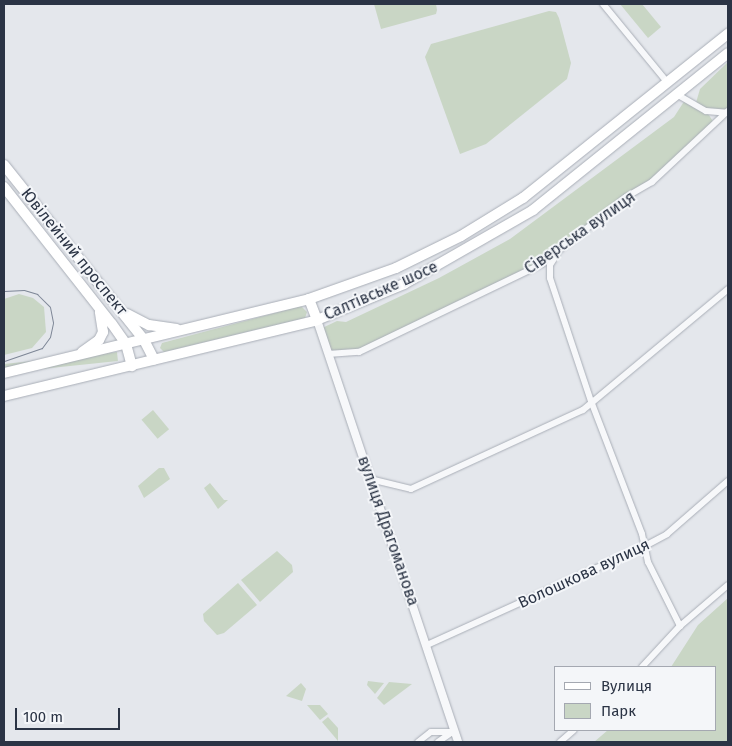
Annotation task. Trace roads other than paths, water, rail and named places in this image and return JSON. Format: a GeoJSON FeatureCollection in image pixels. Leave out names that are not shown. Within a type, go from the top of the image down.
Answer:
{"type":"FeatureCollection","features":[{"type":"Feature","properties":{"kind":"main road","name":"Салтівське шосе"},"geometry":{"type":"LineString","coordinates":[[4,373],[309,299],[396,268],[461,236],[523,198],[728,34]]}},
{"type":"Feature","properties":{"kind":"main road","name":"Салтівське шосе"},"geometry":{"type":"LineString","coordinates":[[4,396],[317,320],[404,284],[533,210],[728,53]]}},
{"type":"Feature","properties":{"kind":"main road"},"geometry":{"type":"LineString","coordinates":[[668,83],[678,95]]}},
{"type":"Feature","properties":{"kind":"main road","name":"Ювілейний проспект"},"geometry":{"type":"LineString","coordinates":[[4,165],[144,340],[154,360]]}},
{"type":"Feature","properties":{"kind":"main road","name":"Ювілейний проспект"},"geometry":{"type":"LineString","coordinates":[[4,187],[126,344]]}},
{"type":"Feature","properties":{"kind":"main road"},"geometry":{"type":"LineString","coordinates":[[309,299],[317,320]]}},
{"type":"Feature","properties":{"kind":"main road"},"geometry":{"type":"LineString","coordinates":[[116,305],[144,323],[185,330]]}},
{"type":"Feature","properties":{"kind":"main road"},"geometry":{"type":"LineString","coordinates":[[75,356],[90,348],[103,332],[98,306]]}},
{"type":"Feature","properties":{"kind":"main road"},"geometry":{"type":"LineString","coordinates":[[126,344],[132,366]]}},
{"type":"Feature","properties":{"kind":"street"},"geometry":{"type":"LineString","coordinates":[[603,4],[668,83]]}},
{"type":"Feature","properties":{"kind":"street"},"geometry":{"type":"LineString","coordinates":[[678,95],[706,111],[727,113]]}},
{"type":"Feature","properties":{"kind":"street","name":"Сіверська вулиця"},"geometry":{"type":"LineString","coordinates":[[328,354],[359,352],[523,274],[560,250],[626,197],[652,182],[727,113]]}},
{"type":"Feature","properties":{"kind":"street"},"geometry":{"type":"LineString","coordinates":[[560,250],[550,266],[550,278],[591,401],[642,534],[643,547],[680,626]]}},
{"type":"Feature","properties":{"kind":"street"},"geometry":{"type":"LineString","coordinates":[[370,479],[411,489],[583,410],[591,401],[728,288]]}},
{"type":"Feature","properties":{"kind":"street","name":"вулиця Драгоманова"},"geometry":{"type":"LineString","coordinates":[[317,320],[427,645],[453,732],[458,742]]}},
{"type":"Feature","properties":{"kind":"street","name":"Волошкова вулиця"},"geometry":{"type":"LineString","coordinates":[[427,645],[643,547],[667,534],[728,481]]}},
{"type":"Feature","properties":{"kind":"street"},"geometry":{"type":"LineString","coordinates":[[643,666],[680,626],[728,585]]}},
{"type":"Feature","properties":{"kind":"street"},"geometry":{"type":"LineString","coordinates":[[418,742],[434,731],[453,732]]}},
{"type":"Feature","properties":{"kind":"street"},"geometry":{"type":"LineString","coordinates":[[560,742],[573,731]]}},
{"type":"Feature","properties":{"kind":"street"},"geometry":{"type":"LineString","coordinates":[[438,742],[453,732]]}},
{"type":"Feature","properties":{"kind":"tram line"},"geometry":{"type":"LineString","coordinates":[[4,291],[24,290],[37,294],[50,307],[53,323],[50,337],[42,348],[4,361]]}}]}
